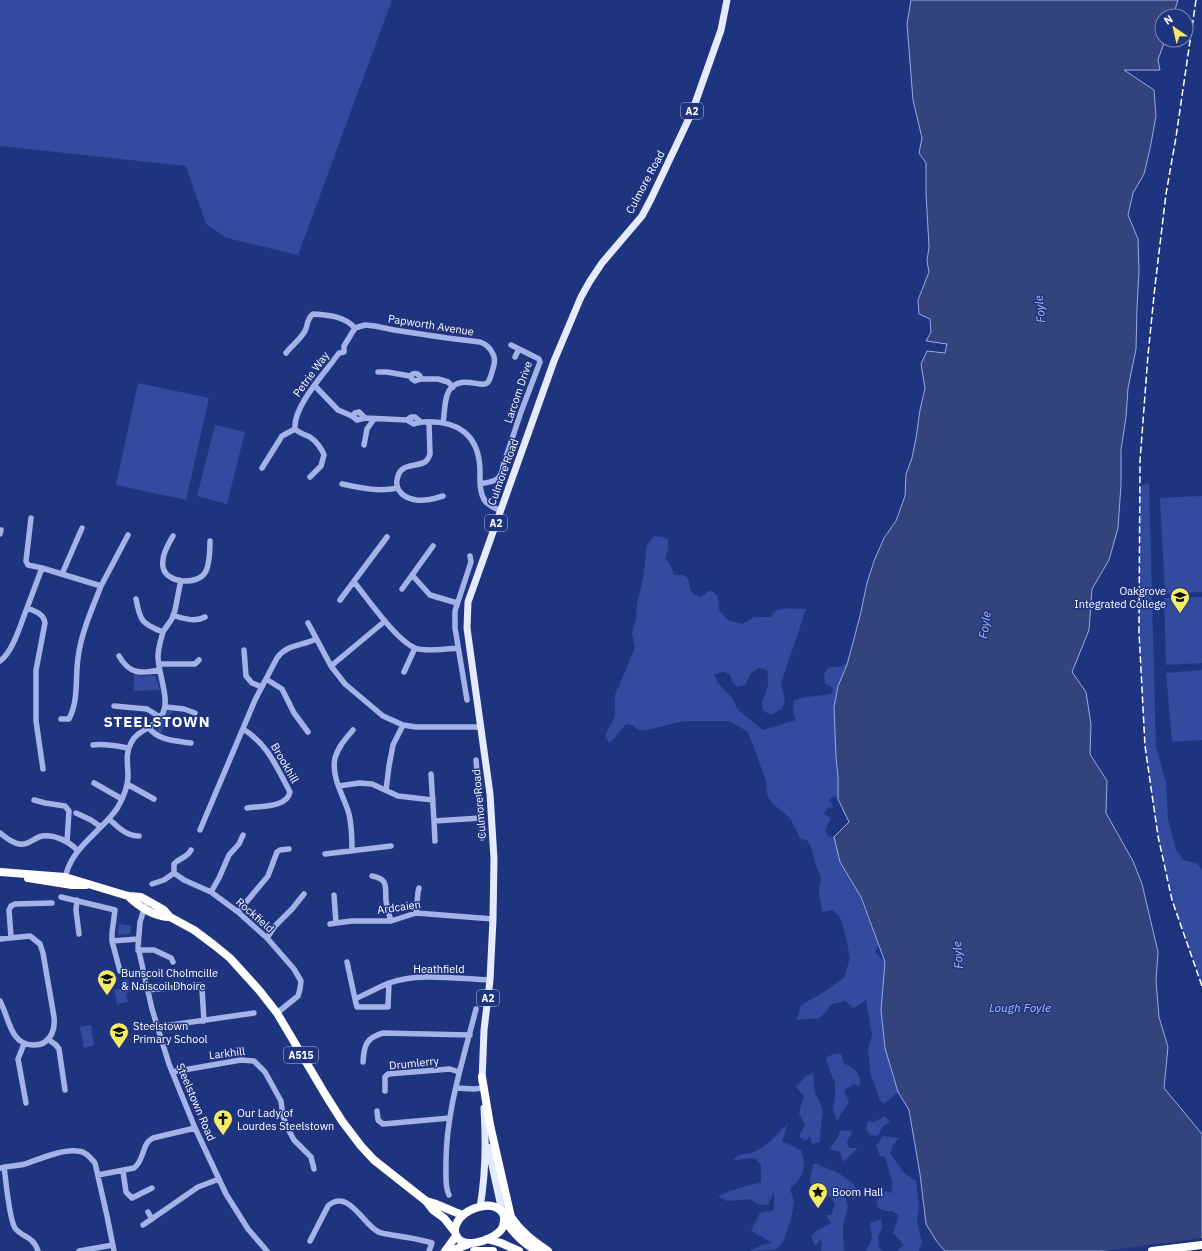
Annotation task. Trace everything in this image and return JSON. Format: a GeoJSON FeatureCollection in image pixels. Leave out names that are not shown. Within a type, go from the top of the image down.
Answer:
{"type":"FeatureCollection","features":[{"type":"Feature","properties":{"kind":"highway","name":"A515"},"geometry":{"type":"LineString","coordinates":[[0,872],[92,884],[128,896],[137,904],[146,904],[162,917],[170,917],[194,930],[230,958],[259,990],[277,1013],[342,1121],[361,1146],[374,1160],[426,1201],[433,1210],[444,1218],[455,1234]]}},
{"type":"Feature","properties":{"kind":"highway"},"geometry":{"type":"LineString","coordinates":[[482,1076],[490,1124],[511,1216],[527,1236],[548,1251]]}},
{"type":"Feature","properties":{"kind":"highway","name":"A515"},"geometry":{"type":"LineString","coordinates":[[426,1201],[463,1215]]}},
{"type":"Feature","properties":{"kind":"highway"},"geometry":{"type":"LineString","coordinates":[[445,1251],[455,1234],[457,1222],[463,1215],[480,1207],[492,1206],[496,1207],[503,1215],[518,1238],[537,1251]]}},
{"type":"Feature","properties":{"kind":"highway"},"geometry":{"type":"LineString","coordinates":[[472,1248],[498,1233],[504,1224],[503,1215]]}},
{"type":"Feature","properties":{"kind":"highway"},"geometry":{"type":"LineString","coordinates":[[455,1234],[460,1240],[472,1248]]}},
{"type":"Feature","properties":{"kind":"highway"},"geometry":{"type":"LineString","coordinates":[[486,1239],[501,1243],[519,1251]]}},
{"type":"Feature","properties":{"kind":"highway"},"geometry":{"type":"LineString","coordinates":[[1152,1251],[1202,1245]]}},
{"type":"Feature","properties":{"kind":"highway"},"geometry":{"type":"LineString","coordinates":[[453,1251],[456,1249],[472,1248],[493,1251]]}},
{"type":"Feature","properties":{"kind":"main road","name":"Culmore Road"},"geometry":{"type":"LineString","coordinates":[[480,1207],[484,1182],[485,1137],[482,1076],[484,1030],[490,980],[494,859],[490,794],[467,628],[468,602],[554,361],[581,297],[602,263],[642,216],[679,142],[692,112],[721,30],[727,0]]}},
{"type":"Feature","properties":{"kind":"main road","name":"Culmore Road"},"geometry":{"type":"LineString","coordinates":[[485,1137],[503,1215]]}},
{"type":"Feature","properties":{"kind":"street"},"geometry":{"type":"LineString","coordinates":[[286,353],[306,331],[308,320],[313,314],[339,317],[349,322],[355,328]]}},
{"type":"Feature","properties":{"kind":"street","name":"Papworth Avenue"},"geometry":{"type":"LineString","coordinates":[[355,328],[364,325],[375,326],[486,344],[491,350],[495,361],[487,384],[484,385],[464,382],[452,387]]}},
{"type":"Feature","properties":{"kind":"street","name":"Petrie Way"},"geometry":{"type":"LineString","coordinates":[[295,429],[295,423],[300,406],[339,353],[337,351],[338,348],[340,346],[344,346],[355,328]]}},
{"type":"Feature","properties":{"kind":"street","name":"Larcom Drive"},"geometry":{"type":"LineString","coordinates":[[480,484],[498,479],[502,474],[503,466],[521,412],[540,362],[539,358],[511,345]]}},
{"type":"Feature","properties":{"kind":"street","name":"Larcom Drive"},"geometry":{"type":"LineString","coordinates":[[515,357],[519,349]]}},
{"type":"Feature","properties":{"kind":"street"},"geometry":{"type":"LineString","coordinates":[[378,372],[410,376],[417,374],[421,379],[438,379],[448,382],[452,387],[447,396],[443,422]]}},
{"type":"Feature","properties":{"kind":"street"},"geometry":{"type":"LineString","coordinates":[[315,386],[338,410],[352,416],[359,412],[366,418],[407,420],[414,424],[422,422],[443,422],[465,431],[477,447],[480,465],[481,494],[485,502],[500,511]]}},
{"type":"Feature","properties":{"kind":"street"},"geometry":{"type":"LineString","coordinates":[[364,444],[367,429],[374,419]]}},
{"type":"Feature","properties":{"kind":"street"},"geometry":{"type":"LineString","coordinates":[[429,422],[429,459],[425,462],[403,468],[397,478],[398,488],[410,499],[426,501],[443,496]]}},
{"type":"Feature","properties":{"kind":"street"},"geometry":{"type":"LineString","coordinates":[[262,468],[282,436],[295,429],[301,434],[310,438],[324,455],[320,466],[310,477]]}},
{"type":"Feature","properties":{"kind":"street"},"geometry":{"type":"LineString","coordinates":[[342,484],[374,490],[398,488]]}},
{"type":"Feature","properties":{"kind":"street"},"geometry":{"type":"LineString","coordinates":[[31,518],[26,561],[28,565],[101,586]]}},
{"type":"Feature","properties":{"kind":"street"},"geometry":{"type":"LineString","coordinates":[[62,574],[82,528]]}},
{"type":"Feature","properties":{"kind":"street"},"geometry":{"type":"LineString","coordinates":[[61,719],[69,719],[74,709],[78,658],[82,637],[101,586],[128,535]]}},
{"type":"Feature","properties":{"kind":"street"},"geometry":{"type":"LineString","coordinates":[[173,536],[164,557],[163,569],[166,574],[181,581],[195,580],[206,572],[209,562],[210,541]]}},
{"type":"Feature","properties":{"kind":"street"},"geometry":{"type":"LineString","coordinates":[[340,600],[387,537]]}},
{"type":"Feature","properties":{"kind":"street"},"geometry":{"type":"LineString","coordinates":[[402,590],[433,546]]}},
{"type":"Feature","properties":{"kind":"street"},"geometry":{"type":"LineString","coordinates":[[466,700],[455,619],[457,603],[471,562],[470,556]]}},
{"type":"Feature","properties":{"kind":"street"},"geometry":{"type":"LineString","coordinates":[[0,661],[4,659],[11,648],[42,568]]}},
{"type":"Feature","properties":{"kind":"street"},"geometry":{"type":"LineString","coordinates":[[412,575],[430,595],[457,603]]}},
{"type":"Feature","properties":{"kind":"street"},"geometry":{"type":"LineString","coordinates":[[65,880],[69,866],[78,851],[109,819],[122,799],[127,784],[128,748],[131,742],[136,736],[156,724],[166,707],[159,670],[158,655],[163,632],[173,615],[181,581]]}},
{"type":"Feature","properties":{"kind":"street"},"geometry":{"type":"LineString","coordinates":[[354,582],[385,621],[405,641],[415,648],[423,650],[458,648]]}},
{"type":"Feature","properties":{"kind":"street"},"geometry":{"type":"LineString","coordinates":[[136,599],[138,612],[145,624],[163,632]]}},
{"type":"Feature","properties":{"kind":"street"},"geometry":{"type":"LineString","coordinates":[[27,608],[40,614],[44,618],[45,623],[36,670],[36,721],[44,769]]}},
{"type":"Feature","properties":{"kind":"street"},"geometry":{"type":"LineString","coordinates":[[173,615],[190,620],[205,617]]}},
{"type":"Feature","properties":{"kind":"street"},"geometry":{"type":"LineString","coordinates":[[331,666],[385,621]]}},
{"type":"Feature","properties":{"kind":"street"},"geometry":{"type":"LineString","coordinates":[[308,624],[331,666],[345,684],[384,716],[403,725],[429,728],[481,727]]}},
{"type":"Feature","properties":{"kind":"street"},"geometry":{"type":"LineString","coordinates":[[200,830],[255,700],[281,652],[293,646],[316,639]]}},
{"type":"Feature","properties":{"kind":"street"},"geometry":{"type":"LineString","coordinates":[[404,672],[415,648]]}},
{"type":"Feature","properties":{"kind":"street"},"geometry":{"type":"LineString","coordinates":[[244,650],[246,676],[252,683],[262,687]]}},
{"type":"Feature","properties":{"kind":"street"},"geometry":{"type":"LineString","coordinates":[[119,656],[129,668],[136,672],[144,673],[159,670]]}},
{"type":"Feature","properties":{"kind":"street"},"geometry":{"type":"LineString","coordinates":[[159,664],[195,664],[199,660]]}},
{"type":"Feature","properties":{"kind":"street"},"geometry":{"type":"LineString","coordinates":[[266,679],[282,689],[294,713],[308,732]]}},
{"type":"Feature","properties":{"kind":"street"},"geometry":{"type":"LineString","coordinates":[[114,706],[147,709],[160,718]]}},
{"type":"Feature","properties":{"kind":"street"},"geometry":{"type":"LineString","coordinates":[[166,707],[184,709],[195,713]]}},
{"type":"Feature","properties":{"kind":"street"},"geometry":{"type":"LineString","coordinates":[[386,790],[393,745],[403,725]]}},
{"type":"Feature","properties":{"kind":"street"},"geometry":{"type":"LineString","coordinates":[[150,728],[155,734],[166,739],[191,743]]}},
{"type":"Feature","properties":{"kind":"street","name":"Brookhill"},"geometry":{"type":"LineString","coordinates":[[243,729],[255,736],[261,742],[274,761],[290,792],[287,798],[279,804],[247,808]]}},
{"type":"Feature","properties":{"kind":"street"},"geometry":{"type":"LineString","coordinates":[[352,851],[349,816],[336,780],[335,758],[341,745],[353,730]]}},
{"type":"Feature","properties":{"kind":"street"},"geometry":{"type":"LineString","coordinates":[[93,745],[128,748]]}},
{"type":"Feature","properties":{"kind":"street"},"geometry":{"type":"LineString","coordinates":[[476,760],[482,838]]}},
{"type":"Feature","properties":{"kind":"street"},"geometry":{"type":"LineString","coordinates":[[431,774],[435,841]]}},
{"type":"Feature","properties":{"kind":"street"},"geometry":{"type":"LineString","coordinates":[[94,783],[122,799]]}},
{"type":"Feature","properties":{"kind":"street"},"geometry":{"type":"LineString","coordinates":[[339,786],[358,783],[372,784],[398,796],[433,800]]}},
{"type":"Feature","properties":{"kind":"street"},"geometry":{"type":"LineString","coordinates":[[127,784],[154,799]]}},
{"type":"Feature","properties":{"kind":"street"},"geometry":{"type":"LineString","coordinates":[[34,800],[65,806],[69,811],[67,842]]}},
{"type":"Feature","properties":{"kind":"street"},"geometry":{"type":"LineString","coordinates":[[76,813],[88,818],[102,827]]}},
{"type":"Feature","properties":{"kind":"street"},"geometry":{"type":"LineString","coordinates":[[434,821],[481,818]]}},
{"type":"Feature","properties":{"kind":"street"},"geometry":{"type":"LineString","coordinates":[[109,819],[127,833],[133,836],[139,836]]}},
{"type":"Feature","properties":{"kind":"street"},"geometry":{"type":"LineString","coordinates":[[0,833],[19,844],[27,843],[42,836],[52,837],[67,842],[78,851]]}},
{"type":"Feature","properties":{"kind":"street"},"geometry":{"type":"LineString","coordinates":[[211,892],[220,878],[229,855],[239,844],[243,835]]}},
{"type":"Feature","properties":{"kind":"street"},"geometry":{"type":"LineString","coordinates":[[325,854],[391,846]]}},
{"type":"Feature","properties":{"kind":"street"},"geometry":{"type":"LineString","coordinates":[[238,912],[268,876],[277,852],[280,850],[289,849]]}},
{"type":"Feature","properties":{"kind":"street"},"geometry":{"type":"LineString","coordinates":[[152,884],[164,880],[174,872],[174,864],[177,860],[189,855],[191,850]]}},
{"type":"Feature","properties":{"kind":"street","name":"Rockfield"},"geometry":{"type":"LineString","coordinates":[[174,872],[184,880],[211,892],[238,912],[267,938],[294,969],[301,981],[298,996],[277,1013]]}},
{"type":"Feature","properties":{"kind":"street"},"geometry":{"type":"LineString","coordinates":[[372,876],[380,877],[384,881],[386,886],[386,902],[391,920]]}},
{"type":"Feature","properties":{"kind":"street"},"geometry":{"type":"LineString","coordinates":[[416,913],[419,888]]}},
{"type":"Feature","properties":{"kind":"street"},"geometry":{"type":"LineString","coordinates":[[267,938],[275,926],[304,894]]}},
{"type":"Feature","properties":{"kind":"street"},"geometry":{"type":"LineString","coordinates":[[334,895],[336,923]]}},
{"type":"Feature","properties":{"kind":"street"},"geometry":{"type":"LineString","coordinates":[[62,897],[115,910],[112,941],[120,971]]}},
{"type":"Feature","properties":{"kind":"street"},"geometry":{"type":"LineString","coordinates":[[77,900],[76,910],[78,934]]}},
{"type":"Feature","properties":{"kind":"street"},"geometry":{"type":"LineString","coordinates":[[11,937],[9,910],[11,906],[15,904],[52,902]]}},
{"type":"Feature","properties":{"kind":"street","name":"Steelstown Road"},"geometry":{"type":"LineString","coordinates":[[146,904],[141,915],[138,950],[157,1027],[172,1072],[195,1128],[226,1194],[248,1228],[267,1251]]}},
{"type":"Feature","properties":{"kind":"street","name":"Ardcaien"},"geometry":{"type":"LineString","coordinates":[[330,924],[352,921],[391,920],[416,913],[493,919]]}},
{"type":"Feature","properties":{"kind":"street"},"geometry":{"type":"LineString","coordinates":[[0,939],[30,936],[40,944],[43,952],[55,1025],[48,1039],[38,1046],[24,1044],[16,1038],[0,1001]]}},
{"type":"Feature","properties":{"kind":"street"},"geometry":{"type":"LineString","coordinates":[[112,941],[138,939]]}},
{"type":"Feature","properties":{"kind":"street"},"geometry":{"type":"LineString","coordinates":[[138,950],[154,950],[172,958],[173,962]]}},
{"type":"Feature","properties":{"kind":"street"},"geometry":{"type":"LineString","coordinates":[[347,962],[357,1007],[388,1007],[389,983]]}},
{"type":"Feature","properties":{"kind":"street","name":"Heathfield"},"geometry":{"type":"LineString","coordinates":[[355,999],[389,983],[411,978],[423,977],[490,980]]}},
{"type":"Feature","properties":{"kind":"street"},"geometry":{"type":"LineString","coordinates":[[147,990],[200,985],[202,989],[204,1020]]}},
{"type":"Feature","properties":{"kind":"street"},"geometry":{"type":"LineString","coordinates":[[449,1196],[446,1189],[446,1157],[450,1118],[459,1072],[476,1008]]}},
{"type":"Feature","properties":{"kind":"street"},"geometry":{"type":"LineString","coordinates":[[157,1027],[254,1013]]}},
{"type":"Feature","properties":{"kind":"street"},"geometry":{"type":"LineString","coordinates":[[363,1062],[366,1043],[376,1035],[383,1033],[470,1035]]}},
{"type":"Feature","properties":{"kind":"street"},"geometry":{"type":"LineString","coordinates":[[48,1039],[59,1049],[65,1090]]}},
{"type":"Feature","properties":{"kind":"street"},"geometry":{"type":"LineString","coordinates":[[24,1044],[18,1059],[26,1103]]}},
{"type":"Feature","properties":{"kind":"street","name":"Larkhill"},"geometry":{"type":"LineString","coordinates":[[172,1072],[241,1060],[254,1061],[265,1072],[281,1101],[286,1127],[294,1140],[311,1157],[314,1169]]}},
{"type":"Feature","properties":{"kind":"street","name":"Drumlerry"},"geometry":{"type":"LineString","coordinates":[[385,1090],[385,1077],[388,1074],[450,1069],[459,1072]]}},
{"type":"Feature","properties":{"kind":"street"},"geometry":{"type":"LineString","coordinates":[[456,1088],[483,1088]]}},
{"type":"Feature","properties":{"kind":"street"},"geometry":{"type":"LineString","coordinates":[[377,1111],[378,1120],[383,1124],[450,1118]]}},
{"type":"Feature","properties":{"kind":"street"},"geometry":{"type":"LineString","coordinates":[[98,1175],[134,1168],[138,1165],[149,1140],[195,1128]]}},
{"type":"Feature","properties":{"kind":"street"},"geometry":{"type":"LineString","coordinates":[[38,1251],[36,1244],[31,1239],[18,1232],[12,1222],[2,1167],[24,1164],[57,1154],[77,1150],[85,1153],[95,1163],[113,1248],[79,1251]]}},
{"type":"Feature","properties":{"kind":"street"},"geometry":{"type":"LineString","coordinates":[[123,1171],[126,1192],[132,1198],[152,1188]]}},
{"type":"Feature","properties":{"kind":"street"},"geometry":{"type":"LineString","coordinates":[[143,1225],[198,1187],[219,1179]]}},
{"type":"Feature","properties":{"kind":"street"},"geometry":{"type":"LineString","coordinates":[[168,1199],[173,1205]]}},
{"type":"Feature","properties":{"kind":"street"},"geometry":{"type":"LineString","coordinates":[[310,1241],[328,1206],[334,1202],[344,1202],[350,1205],[378,1232],[432,1243],[429,1251]]}},
{"type":"Feature","properties":{"kind":"street"},"geometry":{"type":"LineString","coordinates":[[148,1212],[152,1219]]}},
{"type":"Feature","properties":{"kind":"shaded area"},"geometry":{"type":"Polygon","coordinates":[[[0,0],[392,0],[298,255],[227,238],[206,224],[186,166],[0,146],[0,0]]]}},
{"type":"Feature","properties":{"kind":"shaded area"},"geometry":{"type":"Polygon","coordinates":[[[138,383],[209,398],[186,500],[116,485],[138,383]]]}},
{"type":"Feature","properties":{"kind":"shaded area"},"geometry":{"type":"Polygon","coordinates":[[[215,425],[245,432],[227,504],[197,496],[215,425]]]}},
{"type":"Feature","properties":{"kind":"shaded area"},"geometry":{"type":"Polygon","coordinates":[[[1149,483],[1156,747],[1166,782],[1168,819],[1176,850],[1183,860],[1196,863],[1202,869],[1202,986],[1172,900],[1158,836],[1145,746],[1139,632],[1140,486],[1149,483]]]}},
{"type":"Feature","properties":{"kind":"shaded area"},"geometry":{"type":"Polygon","coordinates":[[[1202,496],[1202,592],[1165,594],[1160,498],[1202,496]]]}},
{"type":"Feature","properties":{"kind":"shaded area"},"geometry":{"type":"Polygon","coordinates":[[[654,536],[668,539],[668,549],[665,558],[671,566],[674,575],[683,575],[688,578],[691,590],[697,596],[701,597],[711,590],[718,596],[719,610],[728,620],[742,624],[754,617],[771,617],[777,610],[786,608],[806,609],[781,683],[785,699],[782,709],[770,715],[763,710],[762,702],[768,684],[767,670],[759,668],[751,673],[745,685],[737,687],[732,681],[730,675],[724,672],[714,674],[717,682],[732,698],[738,710],[763,730],[796,720],[793,713],[794,700],[831,694],[833,688],[825,683],[824,674],[829,667],[839,667],[846,664],[849,656],[857,649],[850,802],[845,815],[842,810],[843,800],[834,796],[829,800],[833,809],[828,807],[824,814],[831,818],[825,830],[829,837],[834,836],[853,878],[871,926],[883,937],[875,952],[885,962],[881,1010],[885,1048],[898,1092],[884,1104],[879,1099],[871,1077],[868,1049],[872,1035],[866,1000],[853,1008],[845,1001],[832,1004],[820,1018],[797,1020],[801,1005],[821,994],[844,978],[850,958],[840,917],[833,910],[822,912],[819,891],[821,877],[816,866],[812,849],[808,841],[800,838],[790,818],[772,803],[767,794],[766,781],[748,732],[729,721],[684,721],[647,730],[638,730],[634,726],[627,724],[609,743],[605,736],[615,716],[615,695],[635,648],[632,633],[643,578],[647,545],[654,536]]]}},
{"type":"Feature","properties":{"kind":"shaded area"},"geometry":{"type":"Polygon","coordinates":[[[1202,597],[1202,663],[1166,665],[1164,598],[1202,597]]]}},
{"type":"Feature","properties":{"kind":"shaded area"},"geometry":{"type":"Polygon","coordinates":[[[1202,670],[1202,740],[1172,742],[1166,673],[1202,670]]]}},
{"type":"Feature","properties":{"kind":"shaded area"},"geometry":{"type":"Polygon","coordinates":[[[134,674],[143,676],[155,675],[160,690],[134,691],[134,674]]]}},
{"type":"Feature","properties":{"kind":"shaded area"},"geometry":{"type":"Polygon","coordinates":[[[173,710],[163,727],[161,734],[156,729],[167,712],[173,710]]]}},
{"type":"Feature","properties":{"kind":"shaded area"},"geometry":{"type":"Polygon","coordinates":[[[119,924],[131,926],[130,934],[118,935],[119,924]]]}},
{"type":"Feature","properties":{"kind":"shaded area"},"geometry":{"type":"Polygon","coordinates":[[[128,979],[131,992],[126,993],[128,1002],[117,1004],[114,990],[125,988],[124,980],[128,979]]]}},
{"type":"Feature","properties":{"kind":"shaded area"},"geometry":{"type":"Polygon","coordinates":[[[91,1025],[94,1045],[84,1048],[80,1027],[91,1025]]]}},
{"type":"Feature","properties":{"kind":"shaded area"},"geometry":{"type":"Polygon","coordinates":[[[841,1053],[844,1063],[856,1071],[860,1078],[860,1087],[854,1084],[844,1090],[849,1102],[837,1121],[833,1109],[835,1082],[826,1058],[833,1054],[841,1053]]]}},
{"type":"Feature","properties":{"kind":"shaded area"},"geometry":{"type":"Polygon","coordinates":[[[813,1073],[815,1094],[823,1111],[820,1142],[812,1144],[810,1137],[805,1141],[799,1136],[805,1125],[799,1113],[804,1096],[796,1087],[806,1076],[813,1073]]]}},
{"type":"Feature","properties":{"kind":"shaded area"},"geometry":{"type":"Polygon","coordinates":[[[885,1116],[890,1122],[883,1126],[878,1136],[870,1135],[866,1129],[868,1121],[874,1122],[885,1116]]]}},
{"type":"Feature","properties":{"kind":"shaded area"},"geometry":{"type":"Polygon","coordinates":[[[788,1123],[782,1141],[801,1150],[804,1162],[801,1176],[790,1189],[794,1201],[792,1215],[783,1242],[776,1250],[750,1251],[761,1245],[773,1243],[751,1231],[760,1213],[774,1210],[774,1192],[768,1205],[757,1204],[750,1199],[727,1201],[718,1196],[761,1182],[761,1165],[755,1158],[733,1160],[735,1157],[753,1152],[765,1146],[788,1123]]]}},
{"type":"Feature","properties":{"kind":"shaded area"},"geometry":{"type":"Polygon","coordinates":[[[848,1130],[852,1132],[847,1142],[849,1148],[858,1148],[843,1162],[840,1152],[829,1149],[836,1141],[840,1131],[848,1130]]]}},
{"type":"Feature","properties":{"kind":"shaded area"},"geometry":{"type":"Polygon","coordinates":[[[883,1136],[899,1138],[893,1145],[890,1153],[904,1173],[916,1181],[919,1207],[917,1221],[922,1242],[919,1251],[897,1251],[904,1245],[893,1233],[899,1216],[892,1211],[885,1211],[878,1208],[876,1202],[884,1191],[892,1193],[892,1181],[885,1157],[880,1156],[876,1146],[883,1136]]]}},
{"type":"Feature","properties":{"kind":"shaded area"},"geometry":{"type":"Polygon","coordinates":[[[813,1164],[817,1164],[846,1178],[859,1193],[853,1200],[849,1189],[843,1189],[848,1206],[843,1227],[844,1251],[821,1251],[822,1238],[815,1246],[811,1236],[816,1231],[831,1223],[826,1215],[831,1215],[835,1205],[831,1197],[812,1191],[810,1180],[813,1164]]]}},
{"type":"Feature","properties":{"kind":"shaded area"},"geometry":{"type":"Polygon","coordinates":[[[881,1219],[882,1228],[878,1236],[879,1248],[884,1251],[866,1251],[872,1239],[870,1223],[881,1219]]]}},
{"type":"Feature","properties":{"kind":"water","name":"Lough Foyle"},"geometry":{"type":"Polygon","coordinates":[[[911,0],[1178,0],[1176,8],[1154,8],[1154,48],[1162,48],[1158,60],[1160,70],[1124,70],[1154,90],[1156,116],[1144,174],[1133,193],[1128,215],[1138,239],[1139,272],[1136,349],[1128,388],[1126,417],[1121,450],[1121,485],[1118,528],[1109,560],[1092,589],[1089,630],[1072,672],[1086,692],[1091,724],[1090,754],[1107,781],[1106,813],[1133,861],[1142,884],[1158,952],[1156,981],[1159,1017],[1168,1047],[1164,1088],[1202,1134],[1202,1251],[945,1251],[937,1242],[926,1224],[920,1174],[909,1110],[898,1092],[885,1048],[881,1010],[885,962],[861,897],[840,862],[834,837],[849,822],[838,799],[834,707],[838,686],[847,665],[867,583],[874,561],[884,538],[896,521],[905,496],[906,474],[912,458],[925,388],[921,364],[927,351],[945,353],[947,344],[926,341],[931,332],[930,319],[919,314],[918,300],[929,272],[927,261],[929,247],[926,163],[919,153],[922,138],[913,100],[907,24],[911,0]]]}},
{"type":"Feature","properties":{"kind":"pier"},"geometry":{"type":"Polygon","coordinates":[[[1202,1238],[1202,1251],[1102,1251],[1202,1238]]]}},
{"type":"Feature","properties":{"kind":"railway"},"geometry":{"type":"LineString","coordinates":[[1196,0],[1166,194],[1148,355],[1140,461],[1139,632],[1145,746],[1158,836],[1172,900],[1202,986]]}},
{"type":"Feature","properties":{"kind":"place","name":"Oakgrove Integrated College"},"geometry":{"type":"Point","coordinates":[1180,614]}},
{"type":"Feature","properties":{"kind":"place","name":"Bunscoil Cholmcille & Naíscoil Dhoire"},"geometry":{"type":"Point","coordinates":[107,996]}},
{"type":"Feature","properties":{"kind":"place","name":"Steelstown Primary School"},"geometry":{"type":"Point","coordinates":[119,1049]}},
{"type":"Feature","properties":{"kind":"place","name":"Our Lady of Lourdes Steelstown"},"geometry":{"type":"Point","coordinates":[223,1136]}},
{"type":"Feature","properties":{"kind":"place","name":"Boom Hall"},"geometry":{"type":"Point","coordinates":[818,1209]}},
{"type":"Feature","properties":{"kind":"district","name":"STEELSTOWN"},"geometry":{"type":"Point","coordinates":[157,722]}},
{"type":"Feature","properties":{"kind":"water label","name":"Foyle"},"geometry":{"type":"Point","coordinates":[1040,309]}},
{"type":"Feature","properties":{"kind":"water label","name":"Foyle"},"geometry":{"type":"Point","coordinates":[985,625]}},
{"type":"Feature","properties":{"kind":"water label","name":"Foyle"},"geometry":{"type":"Point","coordinates":[958,955]}}]}
